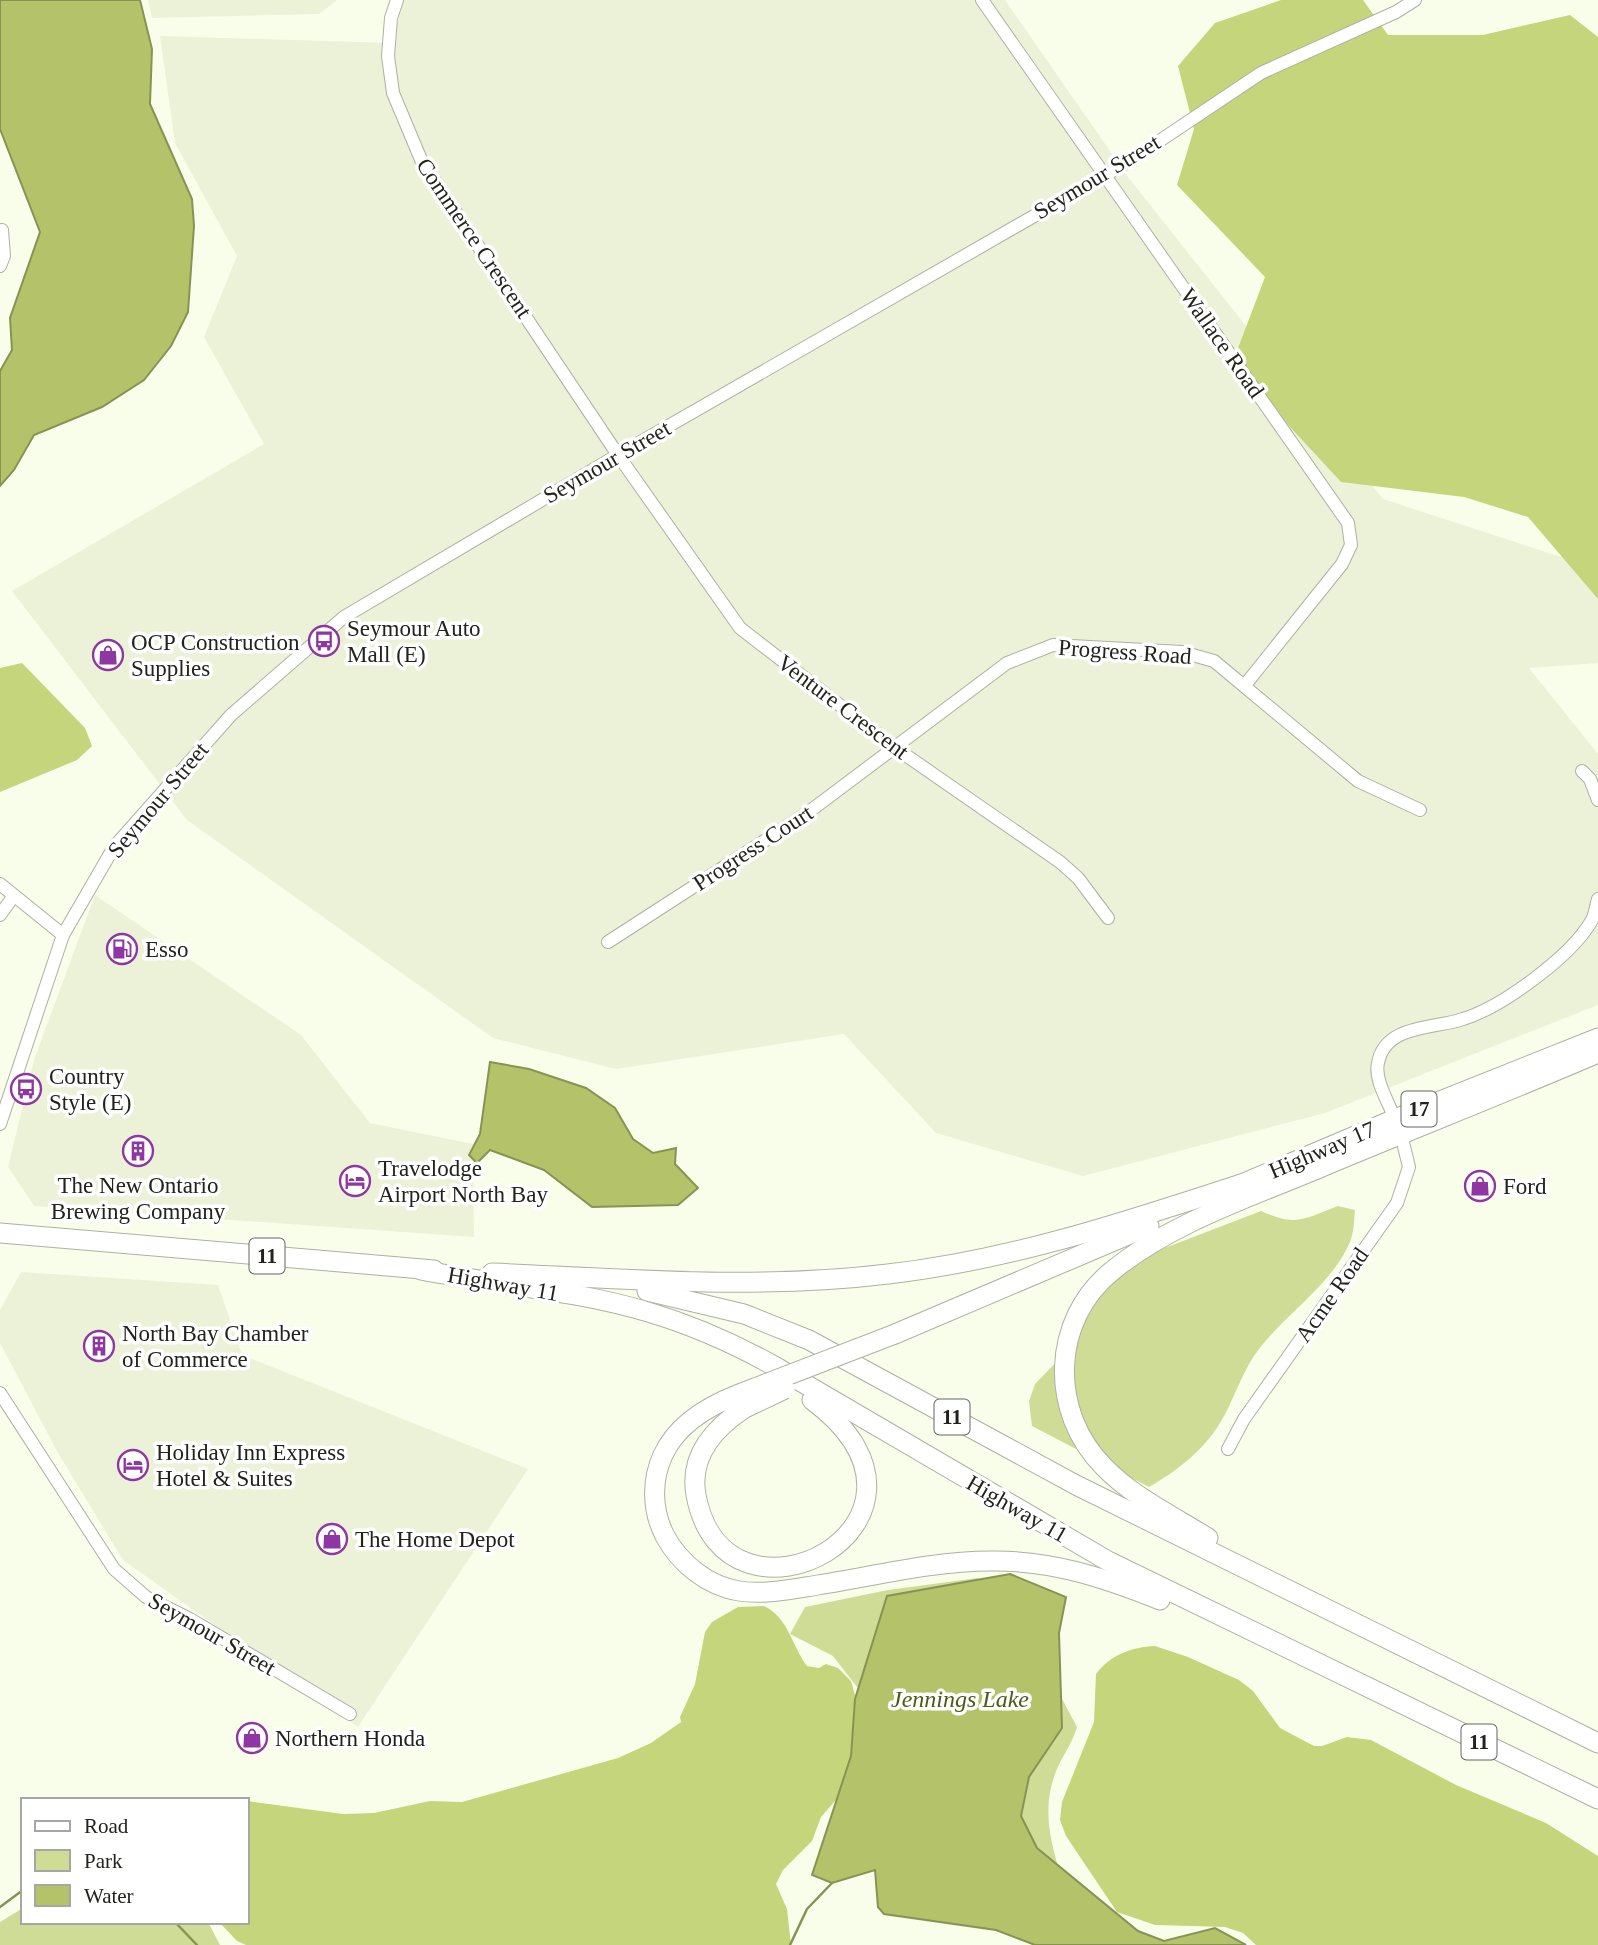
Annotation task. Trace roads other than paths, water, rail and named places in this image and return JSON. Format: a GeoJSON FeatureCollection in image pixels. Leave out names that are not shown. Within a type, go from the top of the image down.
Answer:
{"type":"FeatureCollection","features":[{"type":"Feature","properties":{"kind":"highway","name":"Highway 17"},"geometry":{"type":"LineString","coordinates":[[1244,1191],[1598,1038]]}},
{"type":"Feature","properties":{"kind":"highway","name":"Highway 17"},"geometry":{"type":"LineString","coordinates":[[1398,1126],[1598,1053]]}},
{"type":"Feature","properties":{"kind":"highway"},"geometry":{"type":"LineString","coordinates":[[500,1279],[712,1284],[890,1274],[1040,1246],[1244,1191]]}},
{"type":"Feature","properties":{"kind":"highway"},"geometry":{"type":"LineString","coordinates":[[1244,1191],[896,1339],[742,1401],[712,1406],[682,1427],[666,1448],[654,1484],[659,1521],[670,1546],[689,1567],[710,1581],[737,1591],[766,1592],[975,1561],[1050,1566],[1083,1572],[1136,1591],[1361,1685]]}},
{"type":"Feature","properties":{"kind":"highway"},"geometry":{"type":"LineString","coordinates":[[1244,1191],[1146,1247],[1112,1270],[1092,1289],[1077,1313],[1067,1339],[1064,1380],[1068,1406],[1092,1454],[1131,1490],[1379,1636]]}},
{"type":"Feature","properties":{"kind":"highway","name":"11"},"geometry":{"type":"LineString","coordinates":[[0,1233],[500,1279]]}},
{"type":"Feature","properties":{"kind":"highway","name":"Highway 11"},"geometry":{"type":"LineString","coordinates":[[500,1279],[597,1300],[671,1320],[776,1367],[1108,1561],[1598,1799]]}},
{"type":"Feature","properties":{"kind":"highway","name":"Highway 11"},"geometry":{"type":"LineString","coordinates":[[500,1279],[647,1291],[703,1301],[782,1328],[863,1368],[1076,1485],[1598,1743]]}},
{"type":"Feature","properties":{"kind":"highway"},"geometry":{"type":"LineString","coordinates":[[671,1320],[806,1395],[840,1422],[856,1442],[867,1479],[860,1515],[845,1538],[811,1562],[784,1568],[742,1560],[721,1545],[702,1515],[695,1489],[698,1461],[719,1427],[742,1401]]}},
{"type":"Feature","properties":{"kind":"street","name":"Commerce Crescent"},"geometry":{"type":"LineString","coordinates":[[397,0],[391,18],[387,56],[393,93],[422,162],[618,455]]}},
{"type":"Feature","properties":{"kind":"street","name":"Wallace Road"},"geometry":{"type":"LineString","coordinates":[[982,0],[1348,523],[1351,545],[1342,564],[1245,685]]}},
{"type":"Feature","properties":{"kind":"street","name":"Seymour Street"},"geometry":{"type":"LineString","coordinates":[[0,1124],[63,935],[114,847],[241,706],[344,617],[618,455],[1104,175],[1261,73],[1396,12],[1415,0]]}},
{"type":"Feature","properties":{"kind":"street"},"geometry":{"type":"LineString","coordinates":[[0,266],[4,256],[2,230]]}},
{"type":"Feature","properties":{"kind":"street","name":"Venture Crescent"},"geometry":{"type":"LineString","coordinates":[[618,455],[740,628],[894,747],[1060,862],[1078,878],[1108,918]]}},
{"type":"Feature","properties":{"kind":"street","name":"Progress Road"},"geometry":{"type":"LineString","coordinates":[[894,747],[1007,663],[1053,645],[1182,652],[1214,661],[1358,780],[1420,810]]}},
{"type":"Feature","properties":{"kind":"street","name":"Progress Court"},"geometry":{"type":"LineString","coordinates":[[608,942],[806,814],[894,747]]}},
{"type":"Feature","properties":{"kind":"street"},"geometry":{"type":"LineString","coordinates":[[1582,771],[1590,779],[1598,800]]}},
{"type":"Feature","properties":{"kind":"street"},"geometry":{"type":"LineString","coordinates":[[0,884],[63,935]]}},
{"type":"Feature","properties":{"kind":"street"},"geometry":{"type":"LineString","coordinates":[[0,915],[13,897]]}},
{"type":"Feature","properties":{"kind":"street"},"geometry":{"type":"LineString","coordinates":[[1398,1126],[1378,1075],[1377,1064],[1386,1047],[1405,1032],[1462,1020],[1514,995],[1555,962],[1593,920],[1598,900]]}},
{"type":"Feature","properties":{"kind":"street","name":"Acme Road"},"geometry":{"type":"LineString","coordinates":[[1228,1449],[1244,1419],[1397,1202],[1409,1167],[1398,1126]]}},
{"type":"Feature","properties":{"kind":"street","name":"Seymour Street"},"geometry":{"type":"LineString","coordinates":[[0,1393],[114,1569],[146,1597],[190,1619],[350,1714]]}},
{"type":"Feature","properties":{"kind":"water"},"geometry":{"type":"Polygon","coordinates":[[[0,0],[140,0],[152,49],[150,104],[192,199],[194,226],[188,312],[171,346],[144,380],[102,407],[34,435],[14,470],[0,486],[0,371],[12,350],[10,318],[40,232],[0,129],[0,0]]]}},
{"type":"Feature","properties":{"kind":"water"},"geometry":{"type":"Polygon","coordinates":[[[490,1062],[529,1069],[586,1088],[615,1108],[633,1139],[653,1153],[676,1148],[675,1164],[698,1188],[678,1205],[592,1207],[544,1170],[490,1150],[477,1163],[469,1155],[480,1134],[490,1062]]]}},
{"type":"Feature","properties":{"kind":"water","name":"Jennings Lake"},"geometry":{"type":"Polygon","coordinates":[[[1010,1574],[1066,1597],[1059,1633],[1062,1728],[1029,1777],[1021,1816],[1037,1848],[1138,1931],[1164,1941],[1215,1928],[1246,1945],[1035,1945],[996,1930],[884,1914],[878,1907],[875,1870],[832,1883],[812,1875],[851,1756],[855,1699],[887,1596],[1010,1574]]]}},
{"type":"Feature","properties":{"kind":"waterway"},"geometry":{"type":"LineString","coordinates":[[790,1945],[807,1909],[832,1883]]}},
{"type":"Feature","properties":{"kind":"waterway"},"geometry":{"type":"LineString","coordinates":[[0,1907],[21,1891]]}},
{"type":"Feature","properties":{"kind":"waterway"},"geometry":{"type":"LineString","coordinates":[[177,1924],[197,1945]]}},
{"type":"Feature","properties":{"kind":"place","name":"Seymour Auto Mall (E)"},"geometry":{"type":"Point","coordinates":[324,641]}},
{"type":"Feature","properties":{"kind":"place","name":"OCP Construction Supplies"},"geometry":{"type":"Point","coordinates":[108,655]}},
{"type":"Feature","properties":{"kind":"place","name":"Esso"},"geometry":{"type":"Point","coordinates":[122,949]}},
{"type":"Feature","properties":{"kind":"place","name":"Country Style (E)"},"geometry":{"type":"Point","coordinates":[26,1089]}},
{"type":"Feature","properties":{"kind":"place","name":"The New Ontario Brewing Company"},"geometry":{"type":"Point","coordinates":[138,1151]}},
{"type":"Feature","properties":{"kind":"place","name":"Travelodge Airport North Bay"},"geometry":{"type":"Point","coordinates":[355,1181]}},
{"type":"Feature","properties":{"kind":"place","name":"Ford"},"geometry":{"type":"Point","coordinates":[1480,1186]}},
{"type":"Feature","properties":{"kind":"place","name":"North Bay Chamber of Commerce"},"geometry":{"type":"Point","coordinates":[99,1346]}},
{"type":"Feature","properties":{"kind":"place","name":"Holiday Inn Express Hotel & Suites"},"geometry":{"type":"Point","coordinates":[133,1465]}},
{"type":"Feature","properties":{"kind":"place","name":"The Home Depot"},"geometry":{"type":"Point","coordinates":[332,1539]}},
{"type":"Feature","properties":{"kind":"place","name":"Northern Honda"},"geometry":{"type":"Point","coordinates":[252,1738]}}]}
